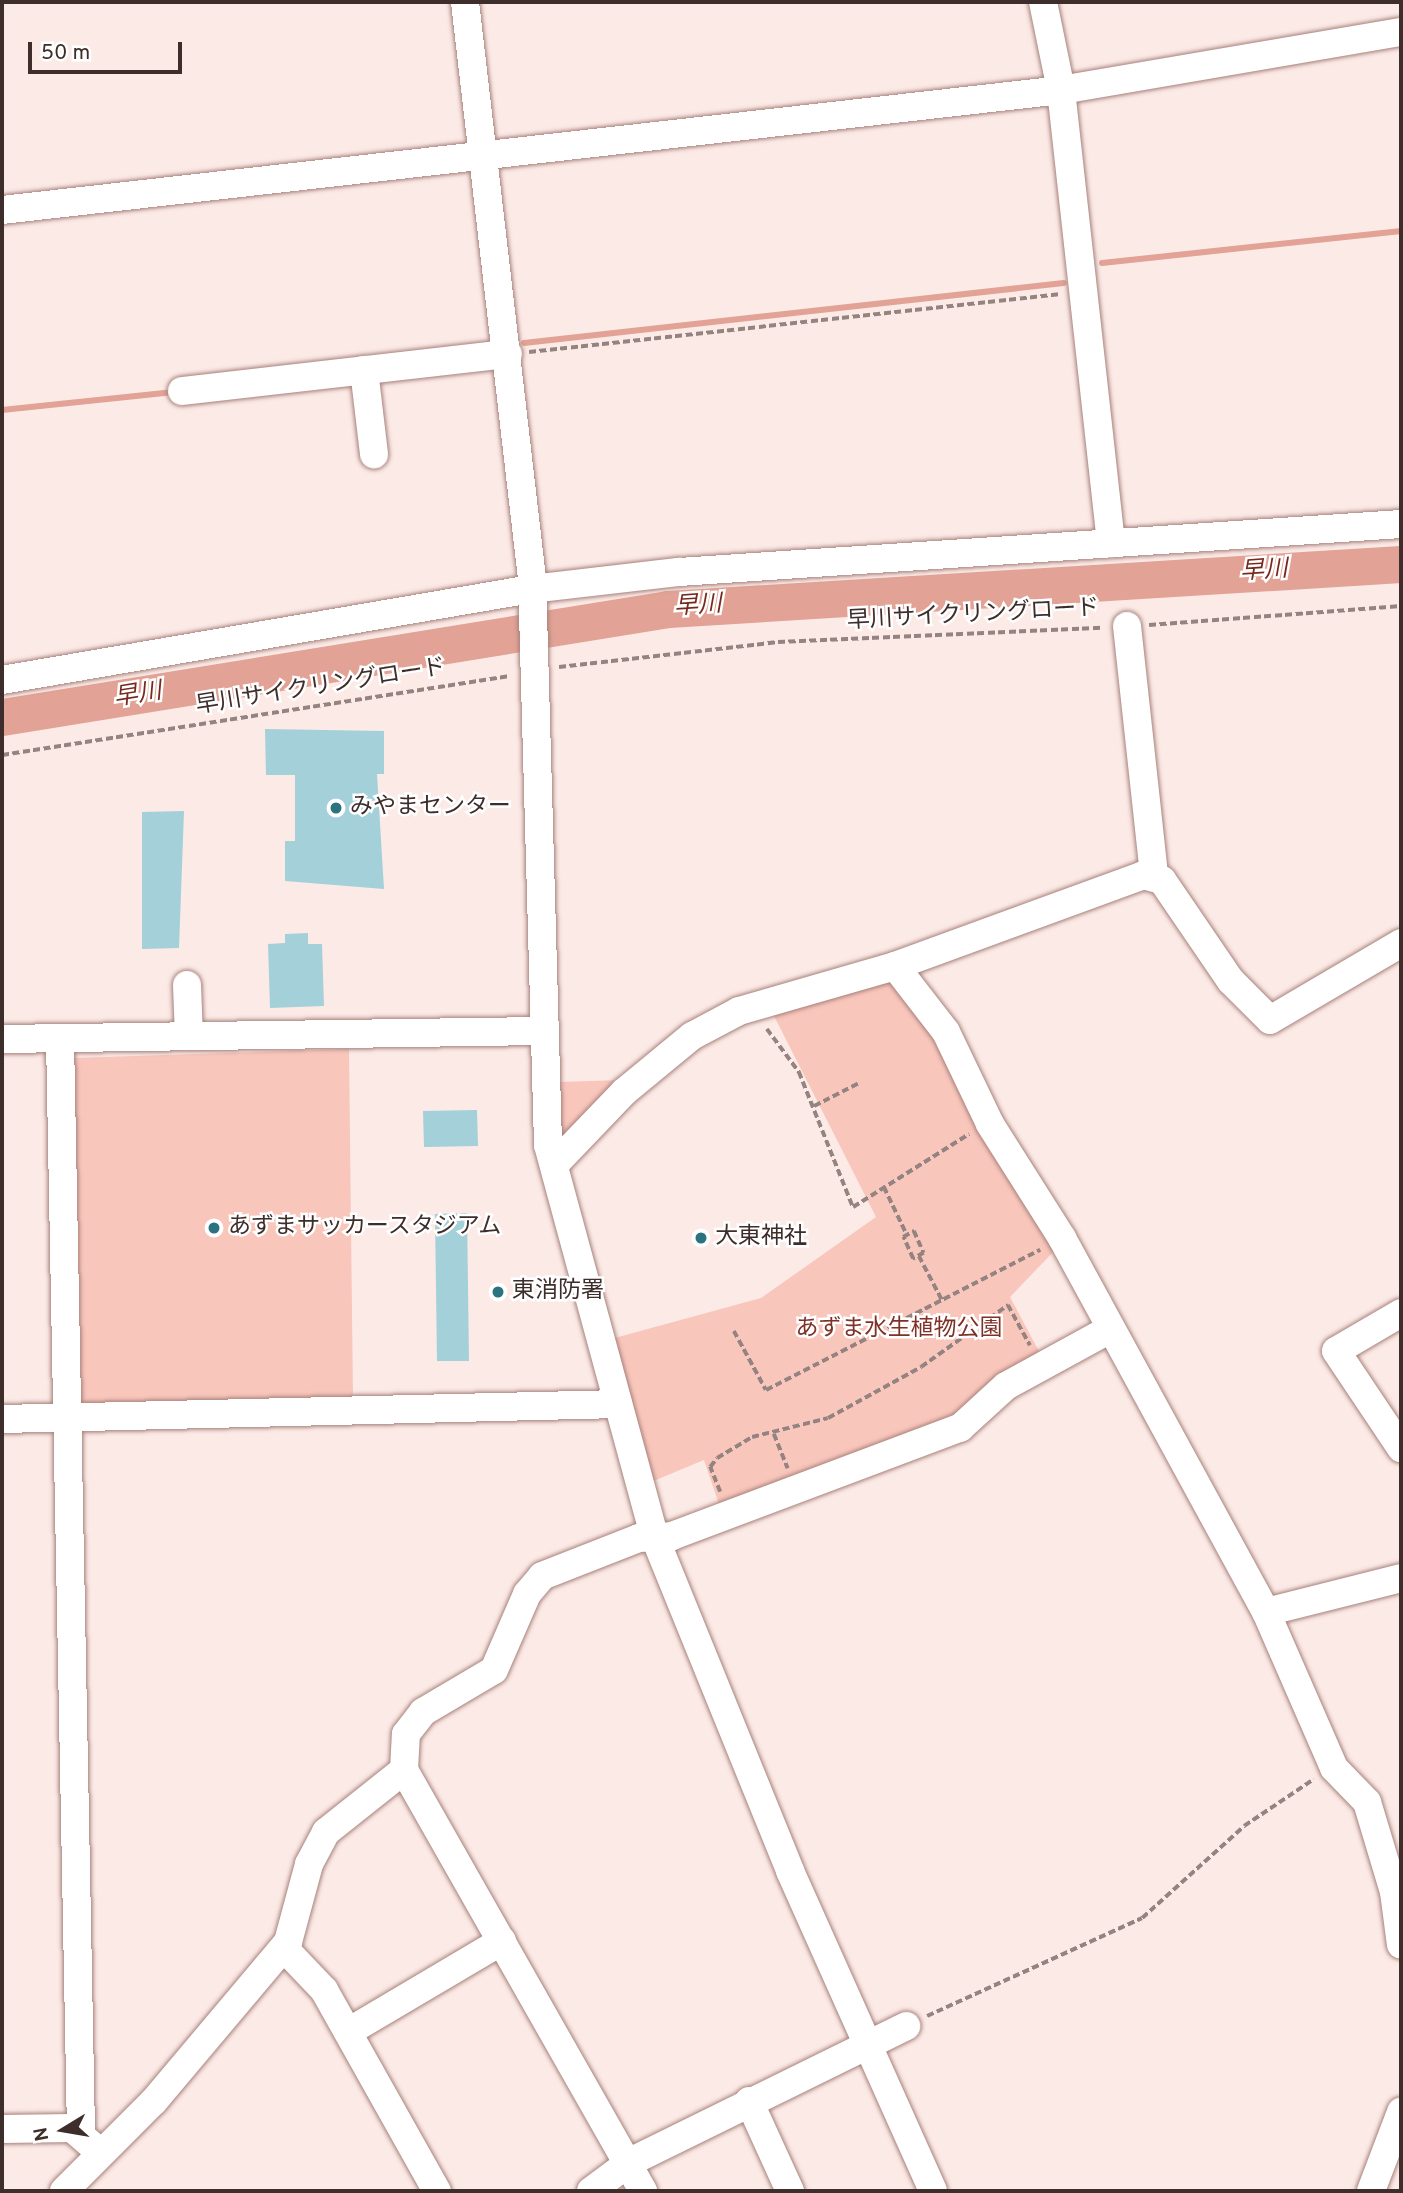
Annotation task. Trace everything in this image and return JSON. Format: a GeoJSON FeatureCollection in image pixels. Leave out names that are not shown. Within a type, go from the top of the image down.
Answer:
{"type":"FeatureCollection","features":[{"type":"Feature","properties":{"kind":"street"},"geometry":{"type":"LineString","coordinates":[[465,2],[486,156],[531,595],[544,1031],[554,1164],[655,1538],[709,1679],[900,2104],[933,2191]]}},
{"type":"Feature","properties":{"kind":"street"},"geometry":{"type":"LineString","coordinates":[[1043,2],[1061,90],[1111,543]]}},
{"type":"Feature","properties":{"kind":"street"},"geometry":{"type":"LineString","coordinates":[[2,210],[1061,90],[1401,32]]}},
{"type":"Feature","properties":{"kind":"street"},"geometry":{"type":"LineString","coordinates":[[182,391],[508,354]]}},
{"type":"Feature","properties":{"kind":"street"},"geometry":{"type":"LineString","coordinates":[[364,370],[374,454]]}},
{"type":"Feature","properties":{"kind":"street"},"geometry":{"type":"LineString","coordinates":[[2,680],[531,595],[827,558],[1401,524]]}},
{"type":"Feature","properties":{"kind":"street"},"geometry":{"type":"LineString","coordinates":[[1128,626],[1154,874],[1231,981],[1270,1020],[1401,943]]}},
{"type":"Feature","properties":{"kind":"street"},"geometry":{"type":"LineString","coordinates":[[554,1164],[624,1092],[692,1036],[763,1004],[895,966],[1154,874]]}},
{"type":"Feature","properties":{"kind":"street"},"geometry":{"type":"LineString","coordinates":[[895,966],[946,1032],[990,1124],[1062,1238],[1266,1612],[1334,1768],[1372,1813],[1401,1945]]}},
{"type":"Feature","properties":{"kind":"street"},"geometry":{"type":"LineString","coordinates":[[187,985],[189,1036]]}},
{"type":"Feature","properties":{"kind":"street"},"geometry":{"type":"LineString","coordinates":[[2,1040],[544,1031]]}},
{"type":"Feature","properties":{"kind":"street"},"geometry":{"type":"LineString","coordinates":[[60,1038],[71,1419],[81,2131],[99,2153]]}},
{"type":"Feature","properties":{"kind":"street"},"geometry":{"type":"LineString","coordinates":[[1401,1313],[1336,1351],[1401,1448]]}},
{"type":"Feature","properties":{"kind":"street"},"geometry":{"type":"LineString","coordinates":[[643,2191],[630,2162],[404,1770],[413,1722],[494,1670],[533,1584],[556,1568],[655,1538],[960,1428],[1006,1386],[1110,1329]]}},
{"type":"Feature","properties":{"kind":"street"},"geometry":{"type":"LineString","coordinates":[[2,1419],[618,1404]]}},
{"type":"Feature","properties":{"kind":"street"},"geometry":{"type":"LineString","coordinates":[[1266,1612],[1401,1578]]}},
{"type":"Feature","properties":{"kind":"street"},"geometry":{"type":"LineString","coordinates":[[64,2191],[99,2153],[154,2101],[284,1948],[326,1832],[404,1770]]}},
{"type":"Feature","properties":{"kind":"street"},"geometry":{"type":"LineString","coordinates":[[348,2032],[502,1941]]}},
{"type":"Feature","properties":{"kind":"street"},"geometry":{"type":"LineString","coordinates":[[284,1948],[313,1973],[437,2191]]}},
{"type":"Feature","properties":{"kind":"street"},"geometry":{"type":"LineString","coordinates":[[591,2191],[630,2162],[749,2101],[906,2026]]}},
{"type":"Feature","properties":{"kind":"street"},"geometry":{"type":"LineString","coordinates":[[749,2101],[790,2191]]}},
{"type":"Feature","properties":{"kind":"street"},"geometry":{"type":"LineString","coordinates":[[1371,2191],[1401,2112]]}},
{"type":"Feature","properties":{"kind":"street"},"geometry":{"type":"LineString","coordinates":[[2,2129],[81,2131]]}},
{"type":"Feature","properties":{"kind":"path"},"geometry":{"type":"LineString","coordinates":[[508,354],[1084,291]]}},
{"type":"Feature","properties":{"kind":"path","name":"早川サイクリングロード"},"geometry":{"type":"LineString","coordinates":[[2,755],[535,669],[778,642],[1128,626],[1401,606]]}},
{"type":"Feature","properties":{"kind":"path"},"geometry":{"type":"LineString","coordinates":[[763,1004],[761,1020],[799,1072],[853,1207],[978,1129]]}},
{"type":"Feature","properties":{"kind":"path"},"geometry":{"type":"LineString","coordinates":[[814,1106],[859,1083]]}},
{"type":"Feature","properties":{"kind":"path"},"geometry":{"type":"LineString","coordinates":[[884,1187],[907,1235],[913,1259],[925,1253],[914,1231],[907,1235]]}},
{"type":"Feature","properties":{"kind":"path"},"geometry":{"type":"LineString","coordinates":[[734,1331],[766,1390],[1062,1238]]}},
{"type":"Feature","properties":{"kind":"path"},"geometry":{"type":"LineString","coordinates":[[919,1256],[942,1300]]}},
{"type":"Feature","properties":{"kind":"path"},"geometry":{"type":"LineString","coordinates":[[724,1504],[710,1467],[716,1458],[752,1437],[774,1434],[828,1418],[898,1380],[1008,1305],[1035,1353]]}},
{"type":"Feature","properties":{"kind":"path"},"geometry":{"type":"LineString","coordinates":[[774,1434],[792,1479]]}},
{"type":"Feature","properties":{"kind":"path"},"geometry":{"type":"LineString","coordinates":[[906,2026],[1142,1918],[1275,1801],[1334,1768]]}},
{"type":"Feature","properties":{"kind":"green space","name":"あずま水生植物公園"},"geometry":{"type":"Polygon","coordinates":[[[890,979],[942,1038],[1057,1248],[1010,1297],[1041,1355],[956,1422],[721,1510],[704,1460],[651,1482],[611,1339],[761,1298],[876,1217],[771,1010],[890,979]]]}},
{"type":"Feature","properties":{"kind":"green space","name":"あずまサッカースタジアム"},"geometry":{"type":"Polygon","coordinates":[[[349,1049],[353,1398],[80,1404],[74,1058],[349,1049]]]}},
{"type":"Feature","properties":{"kind":"green space"},"geometry":{"type":"Polygon","coordinates":[[[623,1080],[560,1141],[559,1082],[623,1080]]]}},
{"type":"Feature","properties":{"kind":"building","name":"みやまセンター"},"geometry":{"type":"Polygon","coordinates":[[[265,729],[384,731],[384,774],[377,774],[384,889],[285,881],[285,841],[295,841],[295,775],[266,775],[265,729]]]}},
{"type":"Feature","properties":{"kind":"building"},"geometry":{"type":"Polygon","coordinates":[[[184,811],[179,948],[142,949],[142,812],[184,811]]]}},
{"type":"Feature","properties":{"kind":"building"},"geometry":{"type":"Polygon","coordinates":[[[308,933],[308,944],[322,944],[324,1006],[270,1008],[268,944],[285,943],[285,934],[308,933]]]}},
{"type":"Feature","properties":{"kind":"building"},"geometry":{"type":"Polygon","coordinates":[[[477,1110],[478,1146],[424,1147],[423,1111],[477,1110]]]}},
{"type":"Feature","properties":{"kind":"building"},"geometry":{"type":"Polygon","coordinates":[[[467,1213],[469,1361],[437,1361],[435,1214],[467,1213]]]}},
{"type":"Feature","properties":{"kind":"waterway"},"geometry":{"type":"LineString","coordinates":[[1102,263],[1401,231]]}},
{"type":"Feature","properties":{"kind":"waterway"},"geometry":{"type":"LineString","coordinates":[[524,343],[1064,283]]}},
{"type":"Feature","properties":{"kind":"waterway"},"geometry":{"type":"LineString","coordinates":[[2,410],[174,392]]}},
{"type":"Feature","properties":{"kind":"waterway","name":"早川"},"geometry":{"type":"LineString","coordinates":[[2,717],[668,609],[1401,564]]}},
{"type":"Feature","properties":{"kind":"place","name":"みやまセンター"},"geometry":{"type":"Point","coordinates":[336,808]}},
{"type":"Feature","properties":{"kind":"place","name":"あずまサッカースタジアム"},"geometry":{"type":"Point","coordinates":[214,1228]}},
{"type":"Feature","properties":{"kind":"place","name":"大東神社"},"geometry":{"type":"Point","coordinates":[701,1238]}},
{"type":"Feature","properties":{"kind":"place","name":"東消防署"},"geometry":{"type":"Point","coordinates":[498,1292]}}]}
